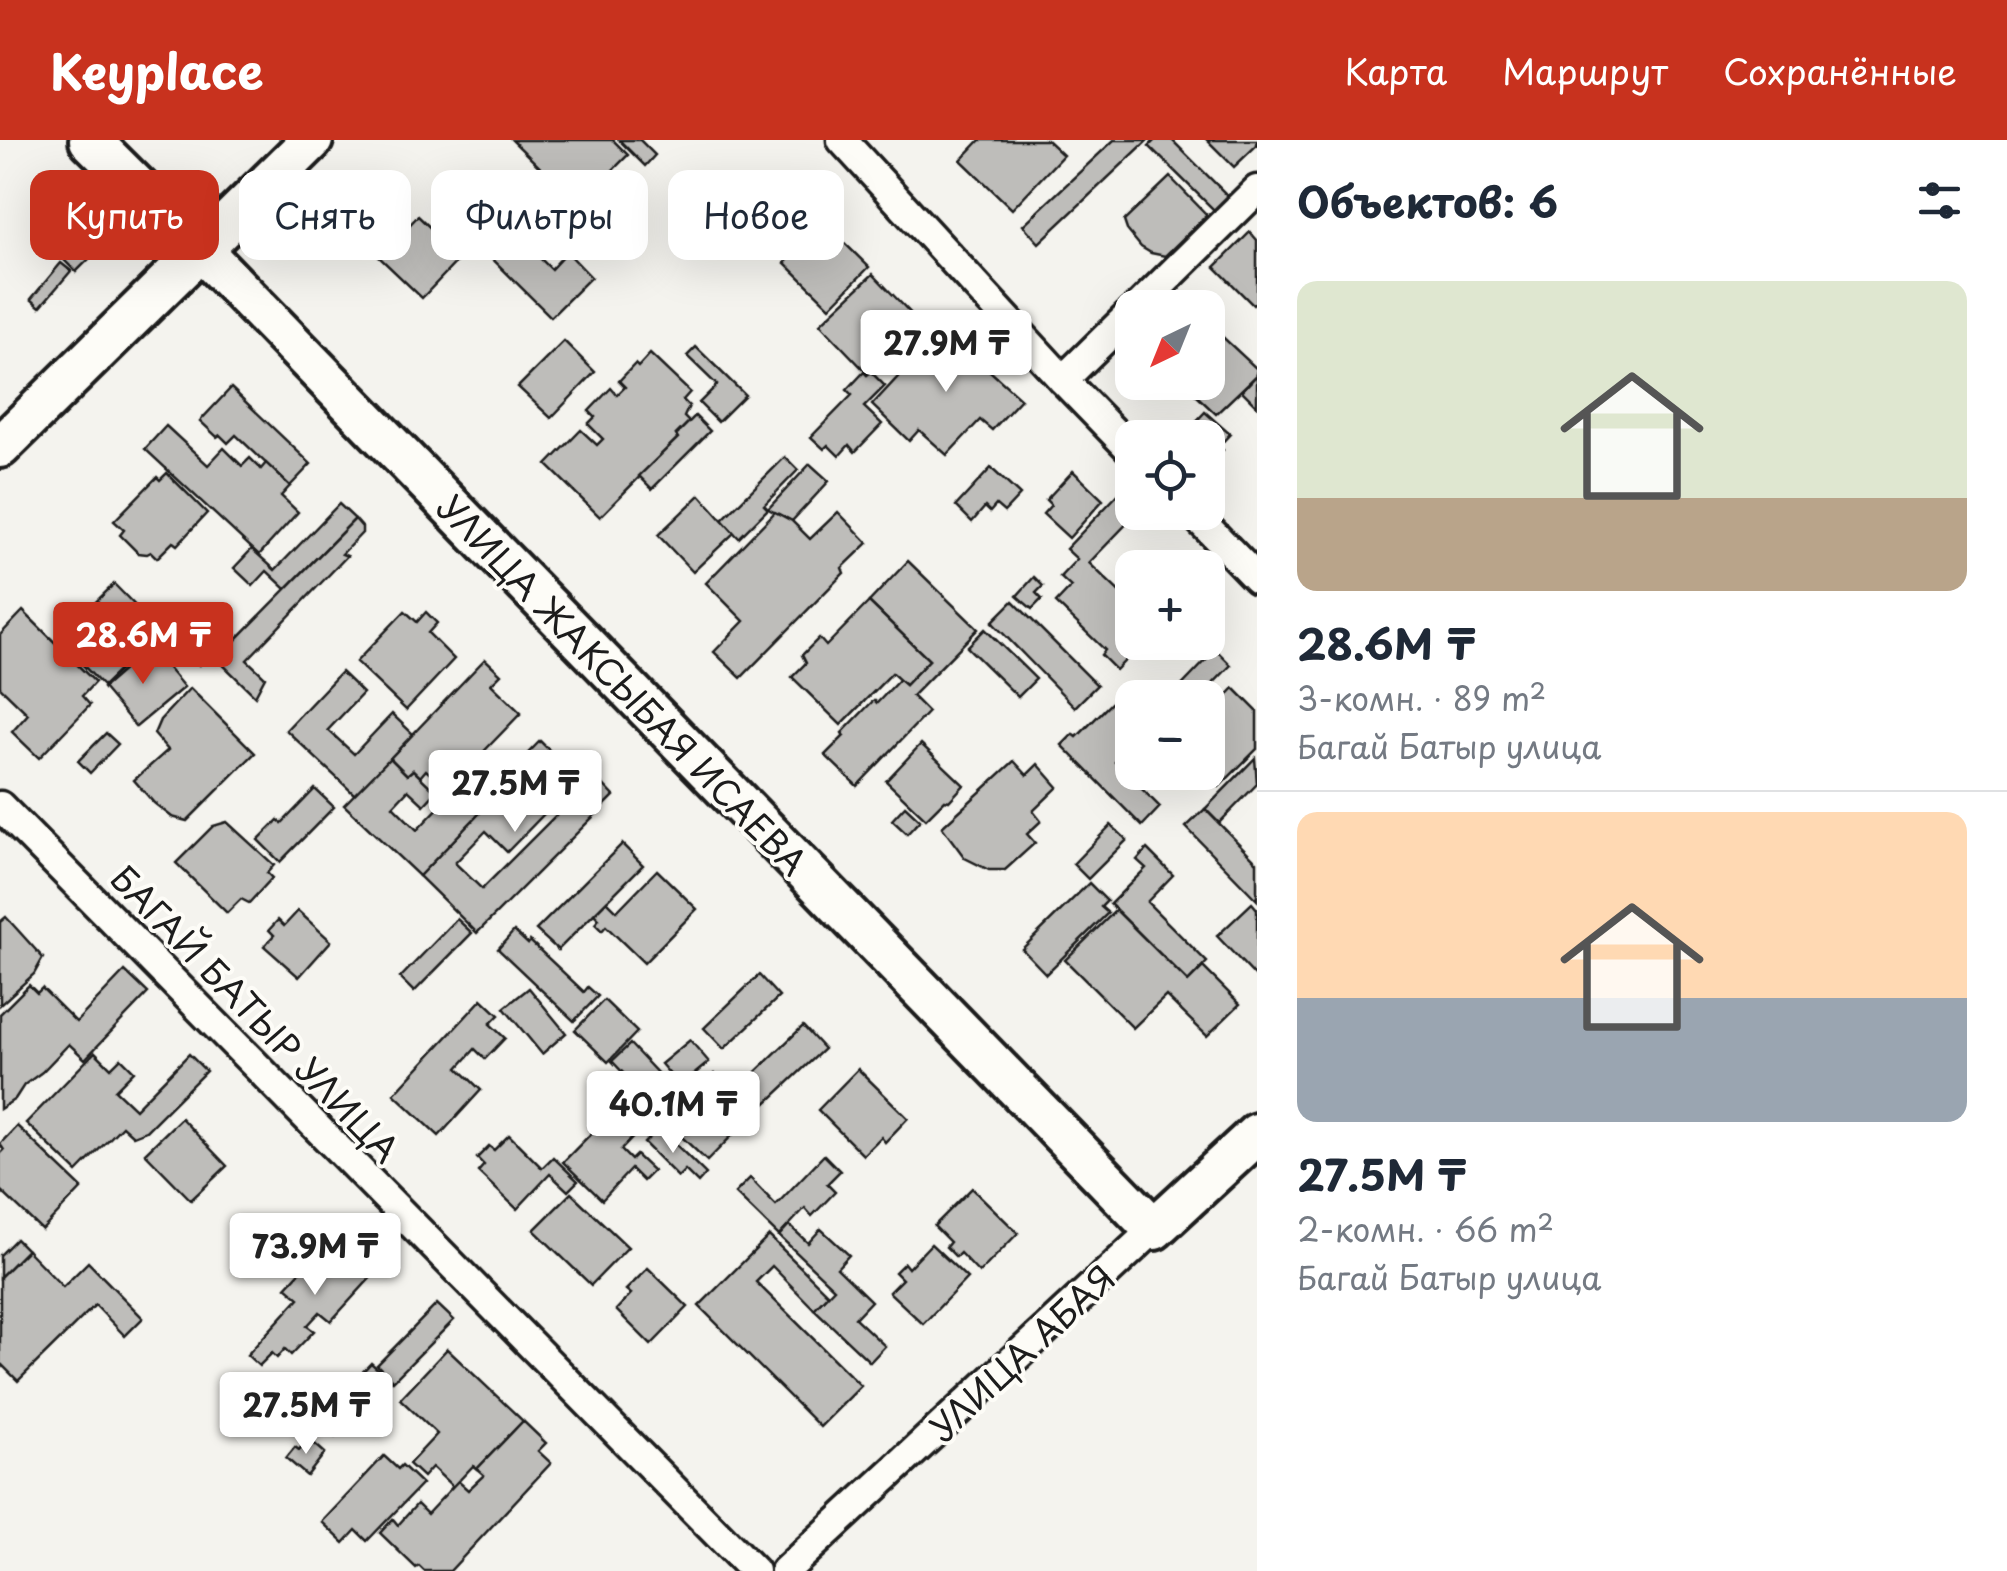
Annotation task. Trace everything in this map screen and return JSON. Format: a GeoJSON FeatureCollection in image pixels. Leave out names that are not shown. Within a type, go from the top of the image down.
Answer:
{"type":"FeatureCollection","features":[{"type":"Feature","properties":{"kind":"street","name":"УЛИЦА ЖАКСЫБАЯ ИСАЕВА"},"geometry":{"type":"LineString","coordinates":[[90,140],[120,170]]}},
{"type":"Feature","properties":{"kind":"street"},"geometry":{"type":"LineString","coordinates":[[219,232],[312,140]]}},
{"type":"Feature","properties":{"kind":"street"},"geometry":{"type":"LineString","coordinates":[[842,140],[1115,434]]}},
{"type":"Feature","properties":{"kind":"street"},"geometry":{"type":"LineString","coordinates":[[1155,290],[1257,190]]}},
{"type":"Feature","properties":{"kind":"street"},"geometry":{"type":"LineString","coordinates":[[0,447],[191,260]]}},
{"type":"Feature","properties":{"kind":"street","name":"УЛИЦА ЖАКСЫБАЯ ИСАЕВА"},"geometry":{"type":"LineString","coordinates":[[211,260],[1154,1229]]}},
{"type":"Feature","properties":{"kind":"street"},"geometry":{"type":"LineString","coordinates":[[1063,380],[1115,329]]}},
{"type":"Feature","properties":{"kind":"street"},"geometry":{"type":"LineString","coordinates":[[1209,530],[1257,579]]}},
{"type":"Feature","properties":{"kind":"street","name":"БАГАЙ БАТЫР УЛИЦА"},"geometry":{"type":"LineString","coordinates":[[0,806],[754,1571]]}},
{"type":"Feature","properties":{"kind":"street","name":"УЛИЦА АБАЯ"},"geometry":{"type":"LineString","coordinates":[[784,1571],[1257,1134]]}},
{"type":"Feature","properties":{"kind":"building"},"geometry":{"type":"Polygon","coordinates":[[[512,140],[613,140],[628,155],[613,170],[542,170],[512,140]]]}},
{"type":"Feature","properties":{"kind":"building"},"geometry":{"type":"Polygon","coordinates":[[[619,140],[640,140],[655,155],[645,166],[619,140]]]}},
{"type":"Feature","properties":{"kind":"building"},"geometry":{"type":"Polygon","coordinates":[[[980,140],[1047,140],[1063,155],[1012,209],[961,160],[980,140]]]}},
{"type":"Feature","properties":{"kind":"building"},"geometry":{"type":"Polygon","coordinates":[[[1114,140],[1148,140],[1039,243],[1023,225],[1114,140]]]}},
{"type":"Feature","properties":{"kind":"building"},"geometry":{"type":"Polygon","coordinates":[[[1155,140],[1172,140],[1230,198],[1216,212],[1149,146],[1155,140]]]}},
{"type":"Feature","properties":{"kind":"building"},"geometry":{"type":"Polygon","coordinates":[[[1207,140],[1257,140],[1257,145],[1234,167],[1207,140]]]}},
{"type":"Feature","properties":{"kind":"building"},"geometry":{"type":"Polygon","coordinates":[[[1170,177],[1207,215],[1165,256],[1141,247],[1124,221],[1170,177]]]}},
{"type":"Feature","properties":{"kind":"building"},"geometry":{"type":"Polygon","coordinates":[[[418,216],[431,228],[431,260],[458,260],[422,298],[382,260],[411,260],[411,223],[418,216]]]}},
{"type":"Feature","properties":{"kind":"building"},"geometry":{"type":"Polygon","coordinates":[[[1250,232],[1257,240],[1257,301],[1253,305],[1215,267],[1250,232]]]}},
{"type":"Feature","properties":{"kind":"building"},"geometry":{"type":"Polygon","coordinates":[[[844,243],[869,267],[830,307],[785,263],[844,260],[844,243]]]}},
{"type":"Feature","properties":{"kind":"building"},"geometry":{"type":"Polygon","coordinates":[[[64,260],[88,260],[76,272],[64,260]]]}},
{"type":"Feature","properties":{"kind":"building"},"geometry":{"type":"Polygon","coordinates":[[[494,260],[542,260],[551,269],[559,260],[575,260],[591,277],[551,317],[494,260]]]}},
{"type":"Feature","properties":{"kind":"building"},"geometry":{"type":"Polygon","coordinates":[[[61,263],[71,271],[40,307],[31,299],[61,263]]]}},
{"type":"Feature","properties":{"kind":"building"},"geometry":{"type":"Polygon","coordinates":[[[873,274],[920,323],[867,373],[820,324],[873,274]]]}},
{"type":"Feature","properties":{"kind":"building"},"geometry":{"type":"Polygon","coordinates":[[[936,336],[954,353],[968,337],[985,353],[980,362],[1021,399],[992,430],[980,420],[947,455],[919,430],[909,441],[872,405],[936,336]]]}},
{"type":"Feature","properties":{"kind":"building"},"geometry":{"type":"Polygon","coordinates":[[[1225,339],[1257,369],[1257,375],[1216,414],[1201,400],[1225,400],[1225,339]]]}},
{"type":"Feature","properties":{"kind":"building"},"geometry":{"type":"Polygon","coordinates":[[[564,341],[595,372],[551,418],[518,387],[564,341]]]}},
{"type":"Feature","properties":{"kind":"building"},"geometry":{"type":"Polygon","coordinates":[[[696,347],[745,395],[718,422],[699,403],[717,385],[687,356],[696,347]]]}},
{"type":"Feature","properties":{"kind":"building"},"geometry":{"type":"Polygon","coordinates":[[[650,354],[690,392],[683,400],[689,406],[684,417],[689,422],[600,517],[547,465],[581,430],[597,445],[603,439],[588,424],[595,417],[589,411],[611,388],[617,395],[625,387],[619,381],[650,354]]]}},
{"type":"Feature","properties":{"kind":"building"},"geometry":{"type":"Polygon","coordinates":[[[864,372],[871,372],[885,386],[864,407],[882,424],[855,452],[849,445],[839,456],[811,437],[852,395],[847,390],[864,372]]]}},
{"type":"Feature","properties":{"kind":"building"},"geometry":{"type":"Polygon","coordinates":[[[1257,375],[1257,406],[1242,391],[1257,375]]]}},
{"type":"Feature","properties":{"kind":"building"},"geometry":{"type":"Polygon","coordinates":[[[231,388],[311,464],[290,486],[236,435],[228,443],[200,421],[231,388]]]}},
{"type":"Feature","properties":{"kind":"building"},"geometry":{"type":"Polygon","coordinates":[[[1205,412],[1214,420],[1197,420],[1205,412]]]}},
{"type":"Feature","properties":{"kind":"building"},"geometry":{"type":"Polygon","coordinates":[[[695,416],[710,431],[652,489],[639,476],[695,416]]]}},
{"type":"Feature","properties":{"kind":"building"},"geometry":{"type":"Polygon","coordinates":[[[166,426],[208,465],[224,448],[242,466],[250,458],[261,469],[266,463],[290,486],[281,496],[298,512],[259,555],[145,449],[166,426]]]}},
{"type":"Feature","properties":{"kind":"building"},"geometry":{"type":"Polygon","coordinates":[[[785,457],[798,470],[739,538],[722,520],[785,457]]]}},
{"type":"Feature","properties":{"kind":"building"},"geometry":{"type":"Polygon","coordinates":[[[810,464],[829,481],[792,521],[768,509],[810,464]]]}},
{"type":"Feature","properties":{"kind":"building"},"geometry":{"type":"Polygon","coordinates":[[[991,468],[1020,495],[1004,512],[996,505],[990,512],[985,507],[972,522],[956,506],[991,468]]]}},
{"type":"Feature","properties":{"kind":"building"},"geometry":{"type":"Polygon","coordinates":[[[1073,471],[1103,500],[1069,538],[1043,514],[1051,505],[1046,500],[1073,471]]]}},
{"type":"Feature","properties":{"kind":"building"},"geometry":{"type":"Polygon","coordinates":[[[167,473],[207,513],[177,545],[173,542],[157,558],[151,552],[138,553],[120,535],[124,530],[114,521],[157,477],[160,480],[167,473]]]}},
{"type":"Feature","properties":{"kind":"building"},"geometry":{"type":"Polygon","coordinates":[[[700,495],[734,533],[693,572],[658,535],[700,495]]]}},
{"type":"Feature","properties":{"kind":"building"},"geometry":{"type":"Polygon","coordinates":[[[1115,497],[1115,530],[1121,530],[1089,563],[1115,588],[1115,660],[1126,660],[1116,670],[1101,655],[1105,650],[1056,603],[1071,587],[1060,577],[1077,559],[1066,549],[1115,497]]]}},
{"type":"Feature","properties":{"kind":"building"},"geometry":{"type":"Polygon","coordinates":[[[339,504],[355,519],[286,589],[267,571],[253,586],[234,568],[252,549],[275,570],[339,504]]]}},
{"type":"Feature","properties":{"kind":"building"},"geometry":{"type":"Polygon","coordinates":[[[775,512],[792,521],[810,539],[838,512],[868,543],[842,568],[844,573],[741,678],[714,652],[744,621],[706,583],[775,512]]]}},
{"type":"Feature","properties":{"kind":"building"},"geometry":{"type":"Polygon","coordinates":[[[355,519],[362,533],[342,554],[347,556],[247,660],[265,677],[255,696],[211,653],[199,665],[191,657],[201,647],[180,627],[194,613],[229,647],[355,519]]]}},
{"type":"Feature","properties":{"kind":"building"},"geometry":{"type":"Polygon","coordinates":[[[908,561],[978,629],[912,696],[928,712],[857,786],[825,755],[874,700],[877,703],[899,680],[905,685],[929,660],[869,602],[908,561]]]}},
{"type":"Feature","properties":{"kind":"building"},"geometry":{"type":"Polygon","coordinates":[[[1034,577],[1043,586],[1036,593],[1042,599],[1032,609],[1017,596],[1034,577]]]}},
{"type":"Feature","properties":{"kind":"building"},"geometry":{"type":"Polygon","coordinates":[[[114,584],[160,631],[103,686],[58,639],[114,584]]]}},
{"type":"Feature","properties":{"kind":"building"},"geometry":{"type":"Polygon","coordinates":[[[1013,601],[1097,685],[1075,707],[992,622],[1013,601]]]}},
{"type":"Feature","properties":{"kind":"building"},"geometry":{"type":"Polygon","coordinates":[[[869,602],[929,660],[905,685],[892,673],[841,725],[792,677],[806,663],[802,655],[819,638],[826,646],[869,602]]]}},
{"type":"Feature","properties":{"kind":"building"},"geometry":{"type":"Polygon","coordinates":[[[23,611],[95,682],[82,696],[90,705],[39,758],[12,732],[28,714],[0,687],[0,635],[23,611]]]}},
{"type":"Feature","properties":{"kind":"building"},"geometry":{"type":"Polygon","coordinates":[[[405,611],[417,622],[426,612],[437,623],[428,633],[454,659],[406,710],[356,662],[405,611]]]}},
{"type":"Feature","properties":{"kind":"building"},"geometry":{"type":"Polygon","coordinates":[[[985,629],[1036,679],[1018,697],[967,647],[985,629]]]}},
{"type":"Feature","properties":{"kind":"building"},"geometry":{"type":"Polygon","coordinates":[[[150,647],[184,687],[136,727],[103,688],[150,647]]]}},
{"type":"Feature","properties":{"kind":"building"},"geometry":{"type":"Polygon","coordinates":[[[485,659],[501,674],[491,684],[521,713],[461,775],[456,770],[441,784],[426,770],[420,777],[413,770],[407,775],[390,758],[485,659]]]}},
{"type":"Feature","properties":{"kind":"building"},"geometry":{"type":"Polygon","coordinates":[[[1225,659],[1231,665],[1216,680],[1187,680],[1206,660],[1225,659]]]}},
{"type":"Feature","properties":{"kind":"building"},"geometry":{"type":"Polygon","coordinates":[[[341,672],[363,693],[328,730],[354,754],[392,714],[413,734],[355,795],[286,730],[341,672]]]}},
{"type":"Feature","properties":{"kind":"building"},"geometry":{"type":"Polygon","coordinates":[[[190,688],[255,753],[187,821],[172,817],[134,780],[168,750],[154,734],[160,720],[190,688]]]}},
{"type":"Feature","properties":{"kind":"building"},"geometry":{"type":"Polygon","coordinates":[[[1234,688],[1257,711],[1257,749],[1225,781],[1225,698],[1234,688]]]}},
{"type":"Feature","properties":{"kind":"building"},"geometry":{"type":"Polygon","coordinates":[[[1115,699],[1115,790],[1143,790],[1160,807],[1142,826],[1062,745],[1073,734],[1077,737],[1115,699]]]}},
{"type":"Feature","properties":{"kind":"building"},"geometry":{"type":"Polygon","coordinates":[[[106,733],[118,744],[90,773],[78,761],[106,733]]]}},
{"type":"Feature","properties":{"kind":"building"},"geometry":{"type":"Polygon","coordinates":[[[540,741],[578,779],[507,852],[486,831],[455,863],[482,889],[595,776],[614,796],[477,933],[419,876],[496,796],[491,791],[540,741]]]}},
{"type":"Feature","properties":{"kind":"building"},"geometry":{"type":"Polygon","coordinates":[[[921,744],[964,785],[926,819],[886,781],[921,744]]]}},
{"type":"Feature","properties":{"kind":"building"},"geometry":{"type":"Polygon","coordinates":[[[390,758],[407,775],[413,770],[436,792],[424,805],[408,790],[393,806],[417,830],[477,768],[495,786],[491,791],[496,796],[419,876],[344,805],[390,758]]]}},
{"type":"Feature","properties":{"kind":"building"},"geometry":{"type":"Polygon","coordinates":[[[1255,758],[1257,784],[1219,823],[1205,809],[1255,758]]]}},
{"type":"Feature","properties":{"kind":"building"},"geometry":{"type":"Polygon","coordinates":[[[1014,761],[1027,775],[1038,764],[1058,787],[1033,811],[1041,821],[1027,834],[1035,843],[1005,870],[989,870],[965,858],[942,827],[1014,761]]]}},
{"type":"Feature","properties":{"kind":"building"},"geometry":{"type":"Polygon","coordinates":[[[315,789],[334,807],[280,862],[258,840],[278,820],[282,823],[315,789]]]}},
{"type":"Feature","properties":{"kind":"building"},"geometry":{"type":"Polygon","coordinates":[[[905,806],[920,820],[907,834],[892,820],[905,806]]]}},
{"type":"Feature","properties":{"kind":"building"},"geometry":{"type":"Polygon","coordinates":[[[1205,809],[1257,862],[1257,900],[1186,827],[1205,809]]]}},
{"type":"Feature","properties":{"kind":"building"},"geometry":{"type":"Polygon","coordinates":[[[227,822],[274,865],[267,873],[272,878],[249,903],[241,899],[227,913],[176,863],[213,826],[227,822]]]}},
{"type":"Feature","properties":{"kind":"building"},"geometry":{"type":"Polygon","coordinates":[[[1111,825],[1127,840],[1088,879],[1073,864],[1111,825]]]}},
{"type":"Feature","properties":{"kind":"building"},"geometry":{"type":"Polygon","coordinates":[[[622,844],[643,865],[558,950],[536,930],[622,844]]]}},
{"type":"Feature","properties":{"kind":"building"},"geometry":{"type":"Polygon","coordinates":[[[1147,849],[1173,875],[1147,902],[1207,962],[1188,982],[1110,904],[1146,868],[1137,860],[1147,849]]]}},
{"type":"Feature","properties":{"kind":"building"},"geometry":{"type":"Polygon","coordinates":[[[657,870],[697,909],[644,963],[606,926],[602,931],[595,924],[599,919],[594,914],[607,901],[617,911],[657,870]]]}},
{"type":"Feature","properties":{"kind":"building"},"geometry":{"type":"Polygon","coordinates":[[[1089,883],[1107,901],[1101,907],[1108,913],[1046,974],[1022,949],[1089,883]]]}},
{"type":"Feature","properties":{"kind":"building"},"geometry":{"type":"Polygon","coordinates":[[[1252,903],[1257,909],[1257,978],[1217,936],[1252,903]]]}},
{"type":"Feature","properties":{"kind":"building"},"geometry":{"type":"Polygon","coordinates":[[[1116,910],[1188,982],[1203,967],[1240,1004],[1207,1036],[1166,996],[1133,1028],[1065,960],[1116,910]]]}},
{"type":"Feature","properties":{"kind":"building"},"geometry":{"type":"Polygon","coordinates":[[[298,911],[331,941],[299,977],[264,946],[274,935],[269,930],[278,920],[284,926],[298,911]]]}},
{"type":"Feature","properties":{"kind":"building"},"geometry":{"type":"Polygon","coordinates":[[[6,917],[43,958],[34,974],[0,1005],[0,922],[6,917]]]}},
{"type":"Feature","properties":{"kind":"building"},"geometry":{"type":"Polygon","coordinates":[[[457,919],[472,933],[414,992],[400,978],[457,919]]]}},
{"type":"Feature","properties":{"kind":"building"},"geometry":{"type":"Polygon","coordinates":[[[514,931],[584,992],[588,987],[598,996],[574,1021],[498,949],[514,931]]]}},
{"type":"Feature","properties":{"kind":"building"},"geometry":{"type":"Polygon","coordinates":[[[125,971],[148,993],[85,1059],[69,1044],[24,1085],[15,1099],[0,1109],[0,1014],[29,985],[37,993],[42,988],[76,1022],[125,971]]]}},
{"type":"Feature","properties":{"kind":"building"},"geometry":{"type":"Polygon","coordinates":[[[759,975],[779,997],[724,1049],[704,1028],[759,975]]]}},
{"type":"Feature","properties":{"kind":"building"},"geometry":{"type":"Polygon","coordinates":[[[529,988],[566,1033],[542,1054],[504,1008],[529,988]]]}},
{"type":"Feature","properties":{"kind":"building"},"geometry":{"type":"Polygon","coordinates":[[[482,999],[499,1015],[490,1024],[505,1038],[485,1059],[475,1049],[458,1068],[481,1090],[439,1136],[394,1094],[482,999]]]}},
{"type":"Feature","properties":{"kind":"building"},"geometry":{"type":"Polygon","coordinates":[[[604,1000],[637,1032],[608,1062],[575,1030],[604,1000]]]}},
{"type":"Feature","properties":{"kind":"building"},"geometry":{"type":"Polygon","coordinates":[[[803,1026],[824,1049],[757,1112],[736,1091],[803,1026]]]}},
{"type":"Feature","properties":{"kind":"building"},"geometry":{"type":"Polygon","coordinates":[[[690,1040],[709,1062],[680,1086],[661,1064],[690,1040]]]}},
{"type":"Feature","properties":{"kind":"building"},"geometry":{"type":"Polygon","coordinates":[[[630,1044],[660,1076],[642,1093],[612,1061],[630,1044]]]}},
{"type":"Feature","properties":{"kind":"building"},"geometry":{"type":"Polygon","coordinates":[[[95,1052],[111,1068],[121,1058],[134,1071],[115,1090],[135,1109],[189,1054],[206,1071],[146,1131],[133,1136],[122,1126],[77,1172],[26,1123],[95,1052]]]}},
{"type":"Feature","properties":{"kind":"building"},"geometry":{"type":"Polygon","coordinates":[[[858,1069],[908,1118],[885,1142],[881,1137],[863,1155],[818,1110],[858,1069]]]}},
{"type":"Feature","properties":{"kind":"building"},"geometry":{"type":"Polygon","coordinates":[[[714,1074],[754,1113],[707,1161],[642,1099],[658,1083],[682,1107],[714,1074]]]}},
{"type":"Feature","properties":{"kind":"building"},"geometry":{"type":"Polygon","coordinates":[[[617,1107],[640,1130],[621,1150],[631,1160],[636,1155],[653,1171],[643,1181],[631,1169],[602,1200],[563,1162],[617,1107]]]}},
{"type":"Feature","properties":{"kind":"building"},"geometry":{"type":"Polygon","coordinates":[[[181,1118],[227,1166],[191,1200],[145,1153],[181,1118]]]}},
{"type":"Feature","properties":{"kind":"building"},"geometry":{"type":"Polygon","coordinates":[[[17,1126],[82,1188],[42,1230],[0,1190],[0,1154],[4,1150],[0,1144],[17,1126]]]}},
{"type":"Feature","properties":{"kind":"building"},"geometry":{"type":"Polygon","coordinates":[[[659,1128],[706,1174],[698,1183],[685,1170],[678,1177],[644,1143],[659,1128]]]}},
{"type":"Feature","properties":{"kind":"building"},"geometry":{"type":"Polygon","coordinates":[[[509,1135],[542,1168],[553,1157],[578,1181],[568,1191],[550,1174],[517,1209],[478,1172],[484,1165],[477,1158],[489,1146],[494,1150],[509,1135]]]}},
{"type":"Feature","properties":{"kind":"building"},"geometry":{"type":"Polygon","coordinates":[[[824,1155],[840,1171],[827,1184],[835,1192],[812,1216],[805,1208],[779,1236],[735,1193],[750,1178],[776,1205],[824,1155]]]}},
{"type":"Feature","properties":{"kind":"building"},"geometry":{"type":"Polygon","coordinates":[[[972,1188],[1018,1233],[979,1273],[960,1253],[956,1257],[946,1247],[950,1242],[934,1226],[972,1188]]]}},
{"type":"Feature","properties":{"kind":"building"},"geometry":{"type":"Polygon","coordinates":[[[571,1193],[628,1247],[591,1285],[534,1230],[571,1193]]]}},
{"type":"Feature","properties":{"kind":"building"},"geometry":{"type":"Polygon","coordinates":[[[789,1225],[808,1243],[821,1229],[849,1255],[837,1268],[871,1301],[855,1318],[885,1346],[870,1362],[814,1309],[834,1288],[779,1236],[789,1225]]]}},
{"type":"Feature","properties":{"kind":"building"},"geometry":{"type":"Polygon","coordinates":[[[333,1236],[374,1274],[331,1321],[320,1312],[307,1326],[314,1331],[291,1355],[285,1349],[277,1358],[272,1353],[259,1366],[247,1355],[299,1298],[286,1287],[333,1236]]]}},
{"type":"Feature","properties":{"kind":"building"},"geometry":{"type":"Polygon","coordinates":[[[769,1236],[828,1294],[814,1309],[772,1266],[756,1282],[861,1386],[820,1427],[699,1306],[769,1236]]]}},
{"type":"Feature","properties":{"kind":"building"},"geometry":{"type":"Polygon","coordinates":[[[16,1239],[27,1250],[0,1277],[0,1255],[16,1239]]]}},
{"type":"Feature","properties":{"kind":"building"},"geometry":{"type":"Polygon","coordinates":[[[931,1244],[967,1278],[923,1324],[889,1292],[902,1279],[895,1272],[904,1263],[908,1268],[931,1244]]]}},
{"type":"Feature","properties":{"kind":"building"},"geometry":{"type":"Polygon","coordinates":[[[27,1250],[63,1287],[88,1262],[143,1318],[125,1336],[95,1305],[18,1381],[0,1363],[0,1277],[27,1250]]]}},
{"type":"Feature","properties":{"kind":"building"},"geometry":{"type":"Polygon","coordinates":[[[648,1268],[688,1307],[651,1345],[616,1310],[631,1294],[626,1290],[648,1268]]]}},
{"type":"Feature","properties":{"kind":"building"},"geometry":{"type":"Polygon","coordinates":[[[437,1304],[454,1320],[393,1381],[377,1365],[437,1304]]]}},
{"type":"Feature","properties":{"kind":"building"},"geometry":{"type":"Polygon","coordinates":[[[447,1349],[523,1421],[477,1469],[473,1466],[453,1487],[432,1467],[423,1477],[409,1464],[437,1434],[400,1399],[447,1349]]]}},
{"type":"Feature","properties":{"kind":"building"},"geometry":{"type":"Polygon","coordinates":[[[371,1363],[391,1381],[378,1394],[385,1401],[371,1416],[362,1408],[335,1437],[317,1420],[371,1363]]]}},
{"type":"Feature","properties":{"kind":"building"},"geometry":{"type":"Polygon","coordinates":[[[523,1421],[546,1443],[538,1451],[551,1463],[450,1571],[416,1568],[380,1533],[393,1519],[398,1525],[417,1504],[427,1514],[458,1481],[468,1490],[484,1475],[477,1469],[523,1421]]]}},
{"type":"Feature","properties":{"kind":"building"},"geometry":{"type":"Polygon","coordinates":[[[308,1438],[325,1453],[307,1476],[286,1458],[308,1438]]]}},
{"type":"Feature","properties":{"kind":"building"},"geometry":{"type":"Polygon","coordinates":[[[384,1456],[398,1469],[402,1465],[422,1484],[367,1541],[356,1530],[344,1543],[322,1522],[384,1456]]]}}]}
